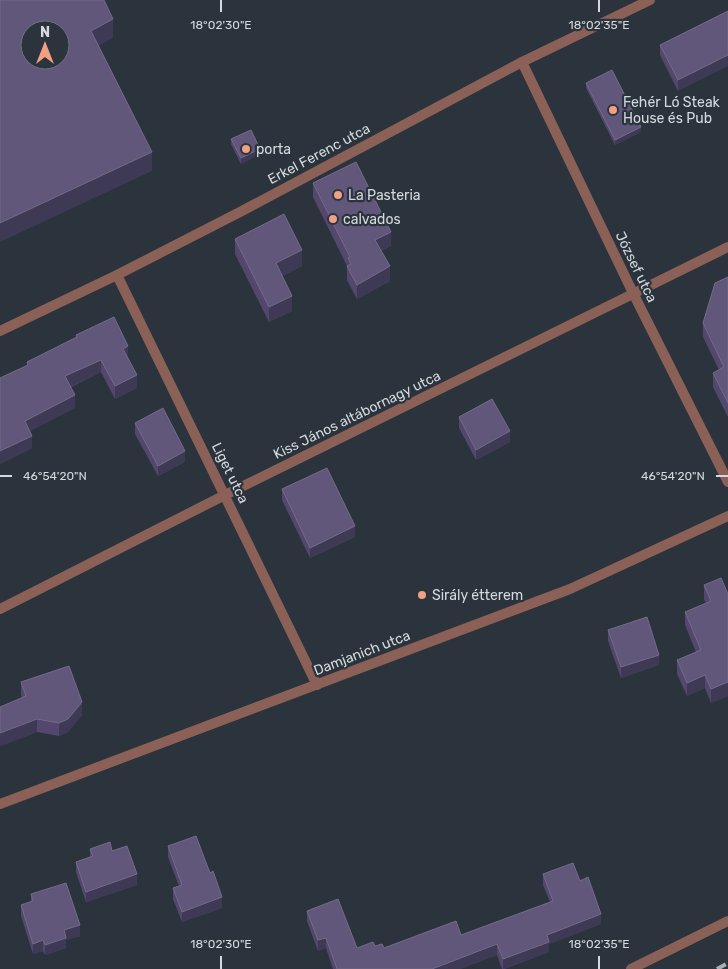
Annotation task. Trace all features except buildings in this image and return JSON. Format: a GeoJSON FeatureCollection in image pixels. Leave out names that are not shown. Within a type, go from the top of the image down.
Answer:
{"type":"FeatureCollection","features":[{"type":"Feature","properties":{"kind":"street","name":"Erkel Ferenc utca"},"geometry":{"type":"LineString","coordinates":[[0,331],[117,275],[522,62],[650,0]]}},
{"type":"Feature","properties":{"kind":"street","name":"József utca"},"geometry":{"type":"LineString","coordinates":[[522,62],[633,293],[728,482]]}},
{"type":"Feature","properties":{"kind":"street","name":"Kiss János altábornagy utca"},"geometry":{"type":"LineString","coordinates":[[0,609],[728,247]]}},
{"type":"Feature","properties":{"kind":"street","name":"Liget utca"},"geometry":{"type":"LineString","coordinates":[[117,275],[317,684]]}},
{"type":"Feature","properties":{"kind":"street","name":"Damjanich utca"},"geometry":{"type":"LineString","coordinates":[[0,804],[570,589],[728,516]]}},
{"type":"Feature","properties":{"kind":"street"},"geometry":{"type":"LineString","coordinates":[[631,969],[728,921]]}},
{"type":"Feature","properties":{"kind":"railway"},"geometry":{"type":"LineString","coordinates":[[717,969],[728,963]]}},
{"type":"Feature","properties":{"kind":"place","name":"Fehér Ló Steak House és Pub"},"geometry":{"type":"Point","coordinates":[613,110]}},
{"type":"Feature","properties":{"kind":"place","name":"porta"},"geometry":{"type":"Point","coordinates":[246,149]}},
{"type":"Feature","properties":{"kind":"place","name":"La Pasteria"},"geometry":{"type":"Point","coordinates":[338,195]}},
{"type":"Feature","properties":{"kind":"place","name":"calvados"},"geometry":{"type":"Point","coordinates":[333,219]}},
{"type":"Feature","properties":{"kind":"place","name":"Sirály étterem"},"geometry":{"type":"Point","coordinates":[422,595]}}]}
